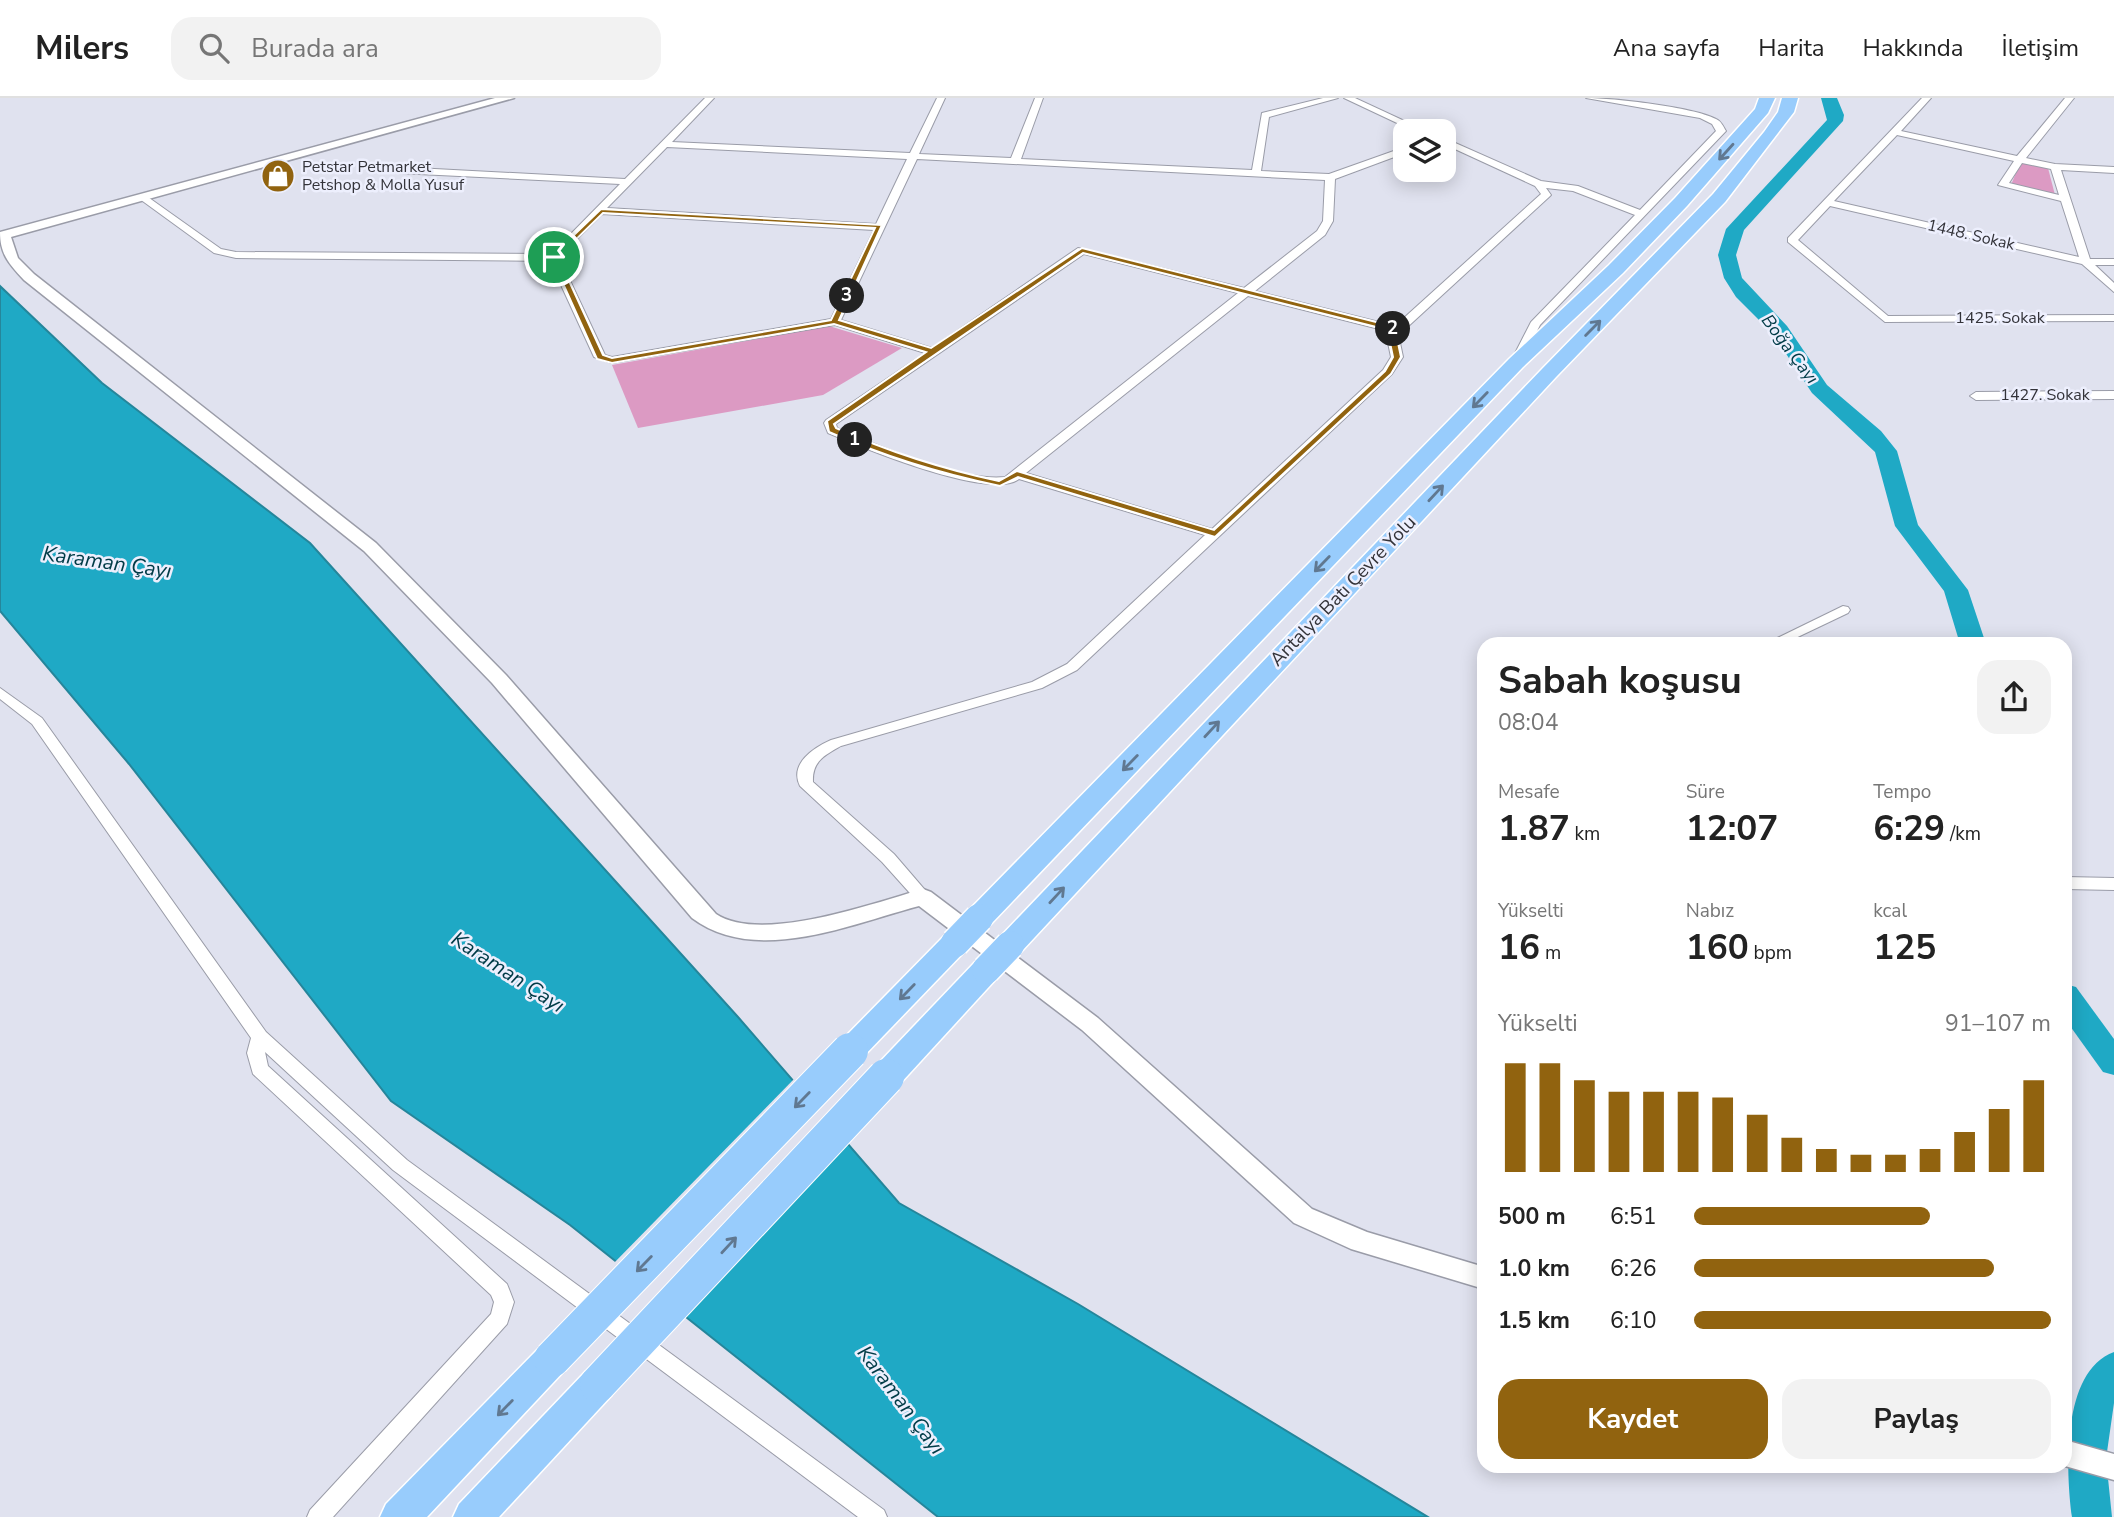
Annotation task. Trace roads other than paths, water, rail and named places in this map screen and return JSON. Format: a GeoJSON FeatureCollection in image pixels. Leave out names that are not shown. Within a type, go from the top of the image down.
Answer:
{"type":"FeatureCollection","features":[{"type":"Feature","properties":{"kind":"highway"},"geometry":{"type":"LineString","coordinates":[[401,1517],[1516,363],[1616,269],[1681,202],[1762,110],[1767,98]]}},
{"type":"Feature","properties":{"kind":"highway","name":"Antalya Batı Çevre Yolu"},"geometry":{"type":"LineString","coordinates":[[473,1517],[1549,373],[1719,198],[1770,135],[1786,112],[1790,98]]}},
{"type":"Feature","properties":{"kind":"street"},"geometry":{"type":"LineString","coordinates":[[508,98],[2,235],[12,259],[29,277],[370,547],[406,581],[595,786],[701,913],[720,927],[757,932],[795,930],[923,897]]}},
{"type":"Feature","properties":{"kind":"street"},"geometry":{"type":"LineString","coordinates":[[142,197],[218,251],[236,255],[536,259],[554,257],[710,98]]}},
{"type":"Feature","properties":{"kind":"street"},"geometry":{"type":"LineString","coordinates":[[835,322],[941,98]]}},
{"type":"Feature","properties":{"kind":"street"},"geometry":{"type":"LineString","coordinates":[[1015,161],[1039,98]]}},
{"type":"Feature","properties":{"kind":"street"},"geometry":{"type":"LineString","coordinates":[[1256,173],[1265,115],[1334,98]]}},
{"type":"Feature","properties":{"kind":"street"},"geometry":{"type":"LineString","coordinates":[[1348,98],[1394,119]]}},
{"type":"Feature","properties":{"kind":"street"},"geometry":{"type":"LineString","coordinates":[[1516,363],[1535,324],[1721,131],[1721,125],[1706,117],[1590,98]]}},
{"type":"Feature","properties":{"kind":"street"},"geometry":{"type":"LineString","coordinates":[[1829,203],[1927,98]]}},
{"type":"Feature","properties":{"kind":"street"},"geometry":{"type":"LineString","coordinates":[[2066,199],[2003,185],[2019,160],[2070,98]]}},
{"type":"Feature","properties":{"kind":"street"},"geometry":{"type":"LineString","coordinates":[[1894,132],[2055,167],[2114,170]]}},
{"type":"Feature","properties":{"kind":"street"},"geometry":{"type":"LineString","coordinates":[[665,144],[1330,177],[1393,154]]}},
{"type":"Feature","properties":{"kind":"street"},"geometry":{"type":"LineString","coordinates":[[1456,146],[1539,184],[1575,188],[1639,214]]}},
{"type":"Feature","properties":{"kind":"street"},"geometry":{"type":"LineString","coordinates":[[2055,167],[2086,262],[2114,289]]}},
{"type":"Feature","properties":{"kind":"street"},"geometry":{"type":"LineString","coordinates":[[378,169],[628,182]]}},
{"type":"Feature","properties":{"kind":"street"},"geometry":{"type":"LineString","coordinates":[[1330,177],[1328,221],[1321,233],[1249,293],[1017,474],[1000,484],[972,478],[864,444],[832,430],[830,423],[1082,250],[1249,293],[1397,330]]}},
{"type":"Feature","properties":{"kind":"street"},"geometry":{"type":"LineString","coordinates":[[1477,1276],[1360,1241],[1303,1216],[1090,1024],[923,897],[888,858],[805,783],[804,768],[813,755],[836,743],[1037,685],[1072,667],[1388,372],[1397,357],[1393,338],[1397,330],[1544,199],[1546,191],[1539,184]]}},
{"type":"Feature","properties":{"kind":"street","name":"1448. Sokak"},"geometry":{"type":"LineString","coordinates":[[1829,203],[2086,262],[2114,262]]}},
{"type":"Feature","properties":{"kind":"street","name":"1425. Sokak"},"geometry":{"type":"LineString","coordinates":[[1829,203],[1792,240],[1885,319],[2114,318]]}},
{"type":"Feature","properties":{"kind":"street"},"geometry":{"type":"LineString","coordinates":[[601,211],[879,226]]}},
{"type":"Feature","properties":{"kind":"street"},"geometry":{"type":"LineString","coordinates":[[554,257],[600,357],[612,360],[835,322],[932,351]]}},
{"type":"Feature","properties":{"kind":"street","name":"1427. Sokak"},"geometry":{"type":"LineString","coordinates":[[1976,396],[2114,395]]}},
{"type":"Feature","properties":{"kind":"street"},"geometry":{"type":"LineString","coordinates":[[1017,474],[1215,534]]}},
{"type":"Feature","properties":{"kind":"street"},"geometry":{"type":"LineString","coordinates":[[1787,637],[1843,610]]}},
{"type":"Feature","properties":{"kind":"street"},"geometry":{"type":"LineString","coordinates":[[0,692],[37,720],[260,1037],[400,1165],[876,1517]]}},
{"type":"Feature","properties":{"kind":"street"},"geometry":{"type":"LineString","coordinates":[[2072,883],[2114,884]]}},
{"type":"Feature","properties":{"kind":"street"},"geometry":{"type":"LineString","coordinates":[[260,1037],[256,1053],[259,1069],[500,1290],[504,1302],[500,1318],[449,1377],[318,1517]]}},
{"type":"Feature","properties":{"kind":"street"},"geometry":{"type":"LineString","coordinates":[[2072,1455],[2114,1467]]}},
{"type":"Feature","properties":{"kind":"water","name":"Karaman Çayı"},"geometry":{"type":"Polygon","coordinates":[[[0,286],[102,383],[310,543],[738,1017],[899,1203],[1078,1304],[1428,1517],[938,1517],[570,1225],[391,1101],[129,764],[0,611],[0,286]]]}},
{"type":"Feature","properties":{"kind":"waterway","name":"Boğa Çayı"},"geometry":{"type":"LineString","coordinates":[[1829,98],[1836,115],[1835,121],[1735,229],[1727,255],[1733,278],[1743,293],[1780,330],[1819,389],[1873,436],[1886,451],[1907,526],[1956,590],[1971,637]]}},
{"type":"Feature","properties":{"kind":"waterway","name":"Boğa Çayı"},"geometry":{"type":"LineString","coordinates":[[2072,1005],[2114,1063]]}},
{"type":"Feature","properties":{"kind":"waterway","name":"Boğa Çayı"},"geometry":{"type":"LineString","coordinates":[[2092,1517],[2087,1478],[2087,1440],[2095,1403],[2114,1368]]}},
{"type":"Feature","properties":{"kind":"place","name":"Petstar Petmarket Petshop & Molla Yusuf"},"geometry":{"type":"Point","coordinates":[278,176]}}]}
